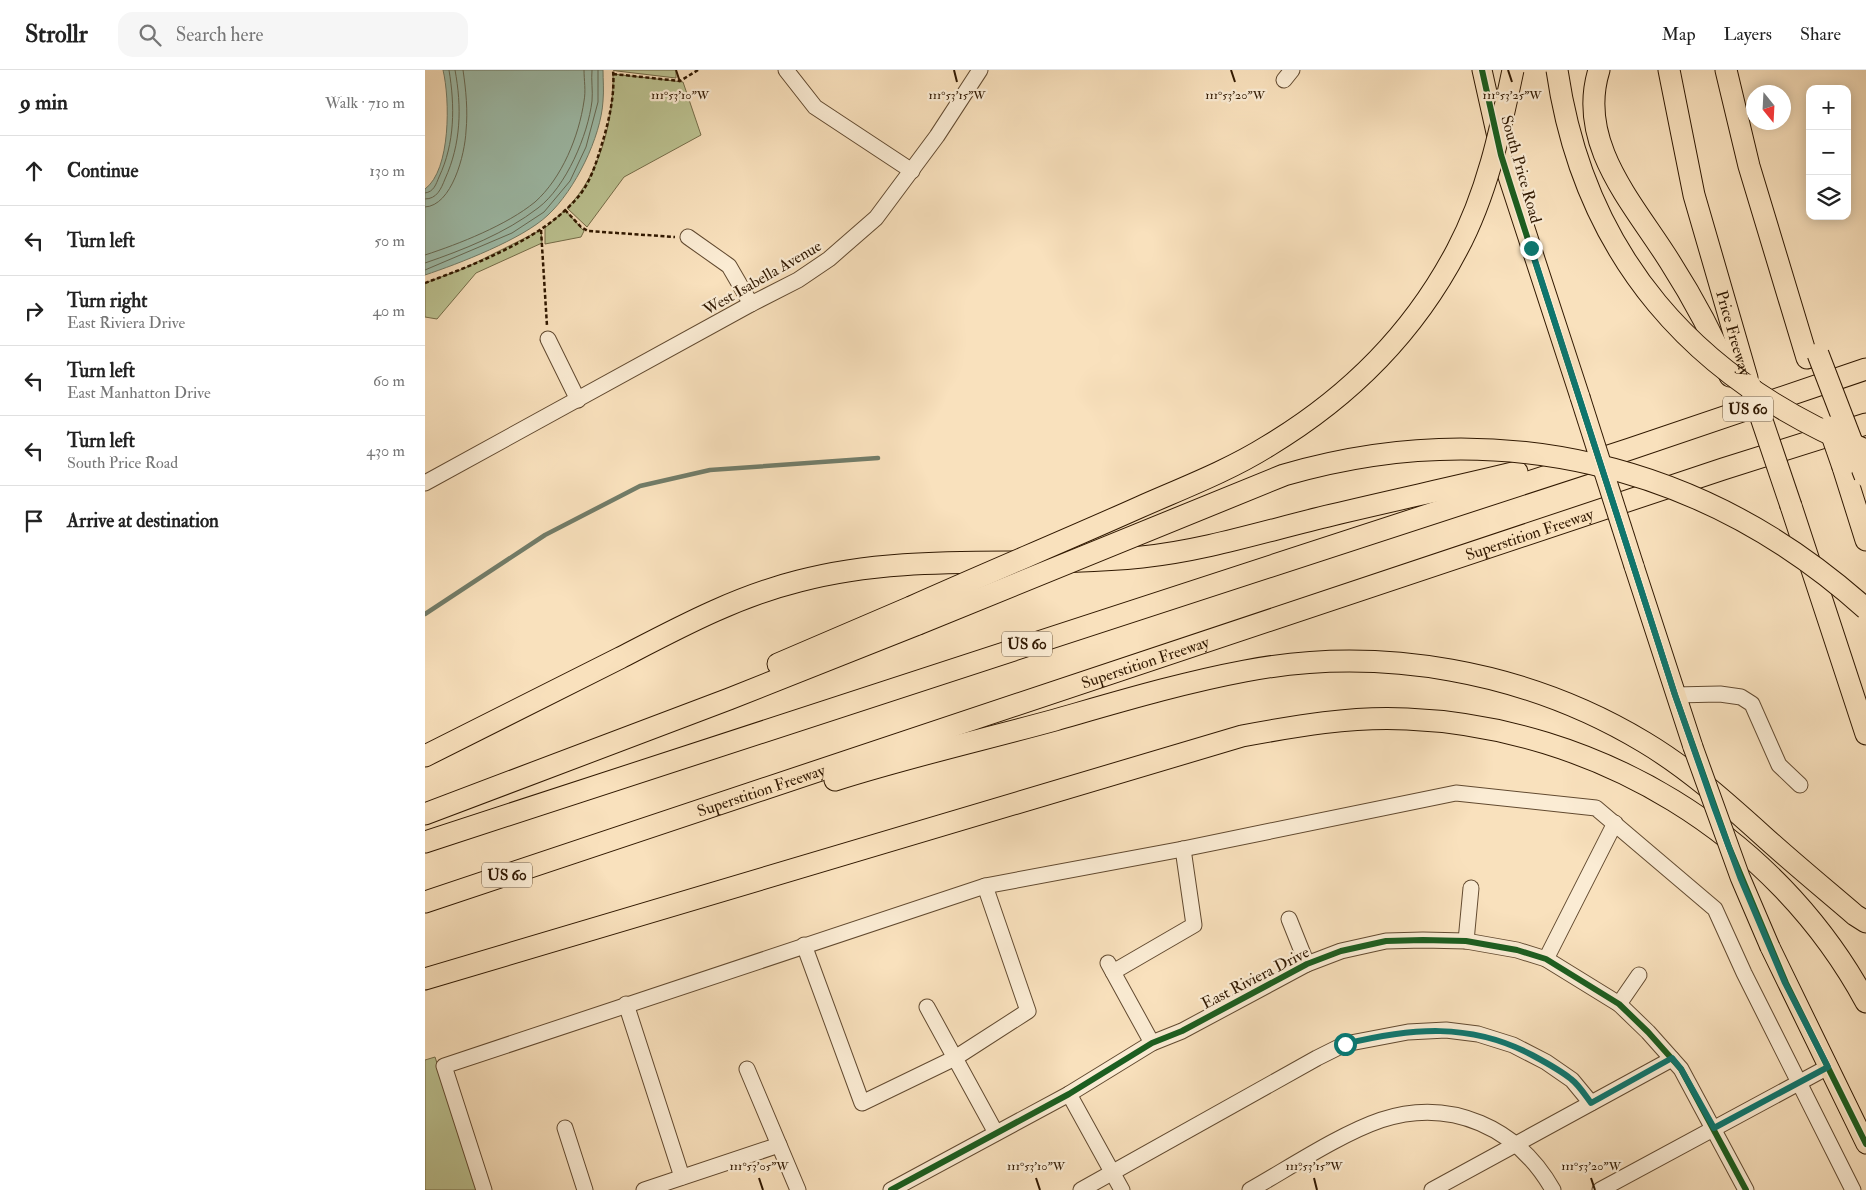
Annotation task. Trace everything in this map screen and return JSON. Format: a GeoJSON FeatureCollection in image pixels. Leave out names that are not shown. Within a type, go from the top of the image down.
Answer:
{"type":"FeatureCollection","features":[{"type":"Feature","properties":{"kind":"highway"},"geometry":{"type":"LineString","coordinates":[[425,814],[729,699],[914,615],[1235,464],[1298,426],[1355,383],[1388,351],[1406,330],[1439,282],[1457,250],[1481,196],[1501,128],[1513,70]]}},
{"type":"Feature","properties":{"kind":"highway"},"geometry":{"type":"LineString","coordinates":[[1557,70],[1566,123],[1594,203],[1627,264],[1664,313],[1714,363],[1767,400],[1813,426],[1866,450]]}},
{"type":"Feature","properties":{"kind":"highway"},"geometry":{"type":"LineString","coordinates":[[1599,70],[1593,110],[1597,136],[1606,162],[1672,265],[1740,382]]}},
{"type":"Feature","properties":{"kind":"highway","name":"Price Freeway"},"geometry":{"type":"LineString","coordinates":[[1669,70],[1693,195],[1740,382],[1864,727]]}},
{"type":"Feature","properties":{"kind":"highway"},"geometry":{"type":"LineString","coordinates":[[1726,70],[1749,166],[1813,356],[1843,467],[1866,540]]}},
{"type":"Feature","properties":{"kind":"highway"},"geometry":{"type":"LineString","coordinates":[[1813,356],[1866,477]]}},
{"type":"Feature","properties":{"kind":"highway","name":"US 60"},"geometry":{"type":"LineString","coordinates":[[425,842],[1630,449],[1866,369]]}},
{"type":"Feature","properties":{"kind":"highway","name":"Superstition Freeway"},"geometry":{"type":"LineString","coordinates":[[425,902],[1723,468],[1866,424]]}},
{"type":"Feature","properties":{"kind":"highway"},"geometry":{"type":"LineString","coordinates":[[1723,468],[1866,434]]}},
{"type":"Feature","properties":{"kind":"highway"},"geometry":{"type":"LineString","coordinates":[[914,615],[1284,475],[1347,460],[1386,454],[1458,448],[1541,454],[1616,469],[1676,489],[1735,516],[1780,541],[1817,567],[1866,608]]}},
{"type":"Feature","properties":{"kind":"highway"},"geometry":{"type":"LineString","coordinates":[[425,756],[679,626],[754,595],[799,581],[841,571],[916,562],[1086,562],[1185,551],[1246,539],[1331,515],[1527,470],[1630,449]]}},
{"type":"Feature","properties":{"kind":"highway"},"geometry":{"type":"LineString","coordinates":[[589,848],[715,819],[918,756],[1204,680],[1290,664],[1396,663],[1438,667],[1528,690],[1606,721],[1644,742],[1683,768],[1725,801],[1842,904],[1866,922]]}},
{"type":"Feature","properties":{"kind":"highway"},"geometry":{"type":"LineString","coordinates":[[425,979],[1242,736],[1295,726],[1355,720],[1406,719],[1456,723],[1542,741],[1596,759],[1641,781],[1713,826],[1769,875],[1789,895],[1821,935],[1866,1002]]}},
{"type":"Feature","properties":{"kind":"main road","name":"South Price Road"},"geometry":{"type":"LineString","coordinates":[[1482,70],[1501,155],[1693,747],[1735,862],[1770,947],[1866,1144]]}},
{"type":"Feature","properties":{"kind":"street"},"geometry":{"type":"LineString","coordinates":[[786,70],[815,107],[912,171]]}},
{"type":"Feature","properties":{"kind":"street","name":"West Isabella Avenue"},"geometry":{"type":"LineString","coordinates":[[425,483],[798,280],[853,241],[876,218],[912,171],[980,70]]}},
{"type":"Feature","properties":{"kind":"street"},"geometry":{"type":"LineString","coordinates":[[688,237],[729,266],[751,304]]}},
{"type":"Feature","properties":{"kind":"street"},"geometry":{"type":"LineString","coordinates":[[548,339],[578,400]]}},
{"type":"Feature","properties":{"kind":"street"},"geometry":{"type":"LineString","coordinates":[[1675,695],[1720,694],[1741,697],[1752,704],[1779,765],[1800,785]]}},
{"type":"Feature","properties":{"kind":"street"},"geometry":{"type":"LineString","coordinates":[[484,1190],[444,1066],[804,944],[985,886],[1183,849],[1456,792],[1597,808],[1715,910],[1853,1190]]}},
{"type":"Feature","properties":{"kind":"street"},"geometry":{"type":"LineString","coordinates":[[1546,959],[1615,823]]}},
{"type":"Feature","properties":{"kind":"street"},"geometry":{"type":"LineString","coordinates":[[1151,1043],[1111,968],[1194,925],[1183,849]]}},
{"type":"Feature","properties":{"kind":"street"},"geometry":{"type":"LineString","coordinates":[[804,944],[862,1103],[955,1058],[1028,1012],[985,886]]}},
{"type":"Feature","properties":{"kind":"street"},"geometry":{"type":"LineString","coordinates":[[1466,941],[1471,888]]}},
{"type":"Feature","properties":{"kind":"street"},"geometry":{"type":"LineString","coordinates":[[1289,919],[1307,964]]}},
{"type":"Feature","properties":{"kind":"street","name":"East Riviera Drive"},"geometry":{"type":"LineString","coordinates":[[891,1190],[1069,1094],[1151,1043],[1182,1031],[1307,964],[1341,951],[1386,941],[1466,941],[1517,950],[1546,959],[1619,1004],[1681,1069],[1746,1190]]}},
{"type":"Feature","properties":{"kind":"street"},"geometry":{"type":"LineString","coordinates":[[1619,1004],[1639,975]]}},
{"type":"Feature","properties":{"kind":"street"},"geometry":{"type":"LineString","coordinates":[[626,1004],[682,1177]]}},
{"type":"Feature","properties":{"kind":"street"},"geometry":{"type":"LineString","coordinates":[[927,1007],[995,1133]]}},
{"type":"Feature","properties":{"kind":"street"},"geometry":{"type":"LineString","coordinates":[[1081,1190],[1345,1044],[1408,1032],[1446,1030],[1478,1034],[1513,1045],[1572,1080],[1591,1103]]}},
{"type":"Feature","properties":{"kind":"street"},"geometry":{"type":"LineString","coordinates":[[1432,1190],[1672,1058]]}},
{"type":"Feature","properties":{"kind":"street"},"geometry":{"type":"LineString","coordinates":[[1600,1190],[1828,1067]]}},
{"type":"Feature","properties":{"kind":"street"},"geometry":{"type":"LineString","coordinates":[[747,1069],[798,1190]]}},
{"type":"Feature","properties":{"kind":"street"},"geometry":{"type":"LineString","coordinates":[[1069,1094],[1122,1190]]}},
{"type":"Feature","properties":{"kind":"street"},"geometry":{"type":"LineString","coordinates":[[1250,1190],[1336,1142],[1381,1120],[1417,1112],[1451,1115],[1483,1123],[1517,1143],[1544,1174],[1553,1190]]}},
{"type":"Feature","properties":{"kind":"street"},"geometry":{"type":"LineString","coordinates":[[565,1128],[585,1190]]}},
{"type":"Feature","properties":{"kind":"street"},"geometry":{"type":"LineString","coordinates":[[643,1190],[779,1145]]}},
{"type":"Feature","properties":{"kind":"path"},"geometry":{"type":"LineString","coordinates":[[425,283],[463,269],[541,230],[580,195],[597,163],[608,124],[613,72],[680,81],[698,70]]}},
{"type":"Feature","properties":{"kind":"path"},"geometry":{"type":"LineString","coordinates":[[565,210],[581,227],[597,233],[688,237]]}},
{"type":"Feature","properties":{"kind":"path"},"geometry":{"type":"LineString","coordinates":[[541,230],[548,339]]}},
{"type":"Feature","properties":{"kind":"green space"},"geometry":{"type":"Polygon","coordinates":[[[613,70],[676,70],[676,78],[617,71],[613,70]]]}},
{"type":"Feature","properties":{"kind":"green space"},"geometry":{"type":"Polygon","coordinates":[[[613,74],[683,82],[701,135],[624,177],[587,227],[567,208],[588,179],[603,146],[611,109],[613,74]]]}},
{"type":"Feature","properties":{"kind":"green space"},"geometry":{"type":"Polygon","coordinates":[[[565,210],[584,231],[581,237],[545,244],[545,228],[565,210]]]}},
{"type":"Feature","properties":{"kind":"green space"},"geometry":{"type":"Polygon","coordinates":[[[541,230],[542,243],[476,273],[437,319],[425,317],[425,283],[463,269],[541,230]]]}},
{"type":"Feature","properties":{"kind":"green space"},"geometry":{"type":"Polygon","coordinates":[[[435,1057],[478,1190],[425,1190],[425,1060],[435,1057]]]}},
{"type":"Feature","properties":{"kind":"water"},"geometry":{"type":"Polygon","coordinates":[[[443,70],[603,70],[603,101],[597,130],[585,162],[568,192],[548,215],[507,242],[472,258],[425,275],[425,189],[434,180],[440,166],[446,133],[447,98],[443,70]]]}},
{"type":"Feature","properties":{"kind":"waterway"},"geometry":{"type":"LineString","coordinates":[[425,614],[545,535],[640,486],[710,470],[878,458]]}},
{"type":"Feature","properties":{"kind":"cycle path"},"geometry":{"type":"LineString","coordinates":[[1482,70],[1501,155],[1512,190],[1675,695],[1729,847],[1786,983],[1866,1144]]}},
{"type":"Feature","properties":{"kind":"cycle path"},"geometry":{"type":"LineString","coordinates":[[891,1190],[1069,1094],[1152,1043],[1182,1031],[1307,964],[1341,951],[1386,941],[1423,940],[1466,941],[1517,950],[1546,959],[1619,1004],[1648,1032],[1681,1069],[1746,1190]]}},
{"type":"Feature","properties":{"kind":"route"},"geometry":{"type":"LineString","coordinates":[[1345,1044],[1408,1032],[1446,1030],[1478,1034],[1513,1045],[1546,1062],[1572,1080],[1591,1103],[1672,1058],[1681,1069],[1714,1128],[1828,1067],[1785,983],[1740,877],[1714,807],[1675,695],[1531,248]]}}]}
